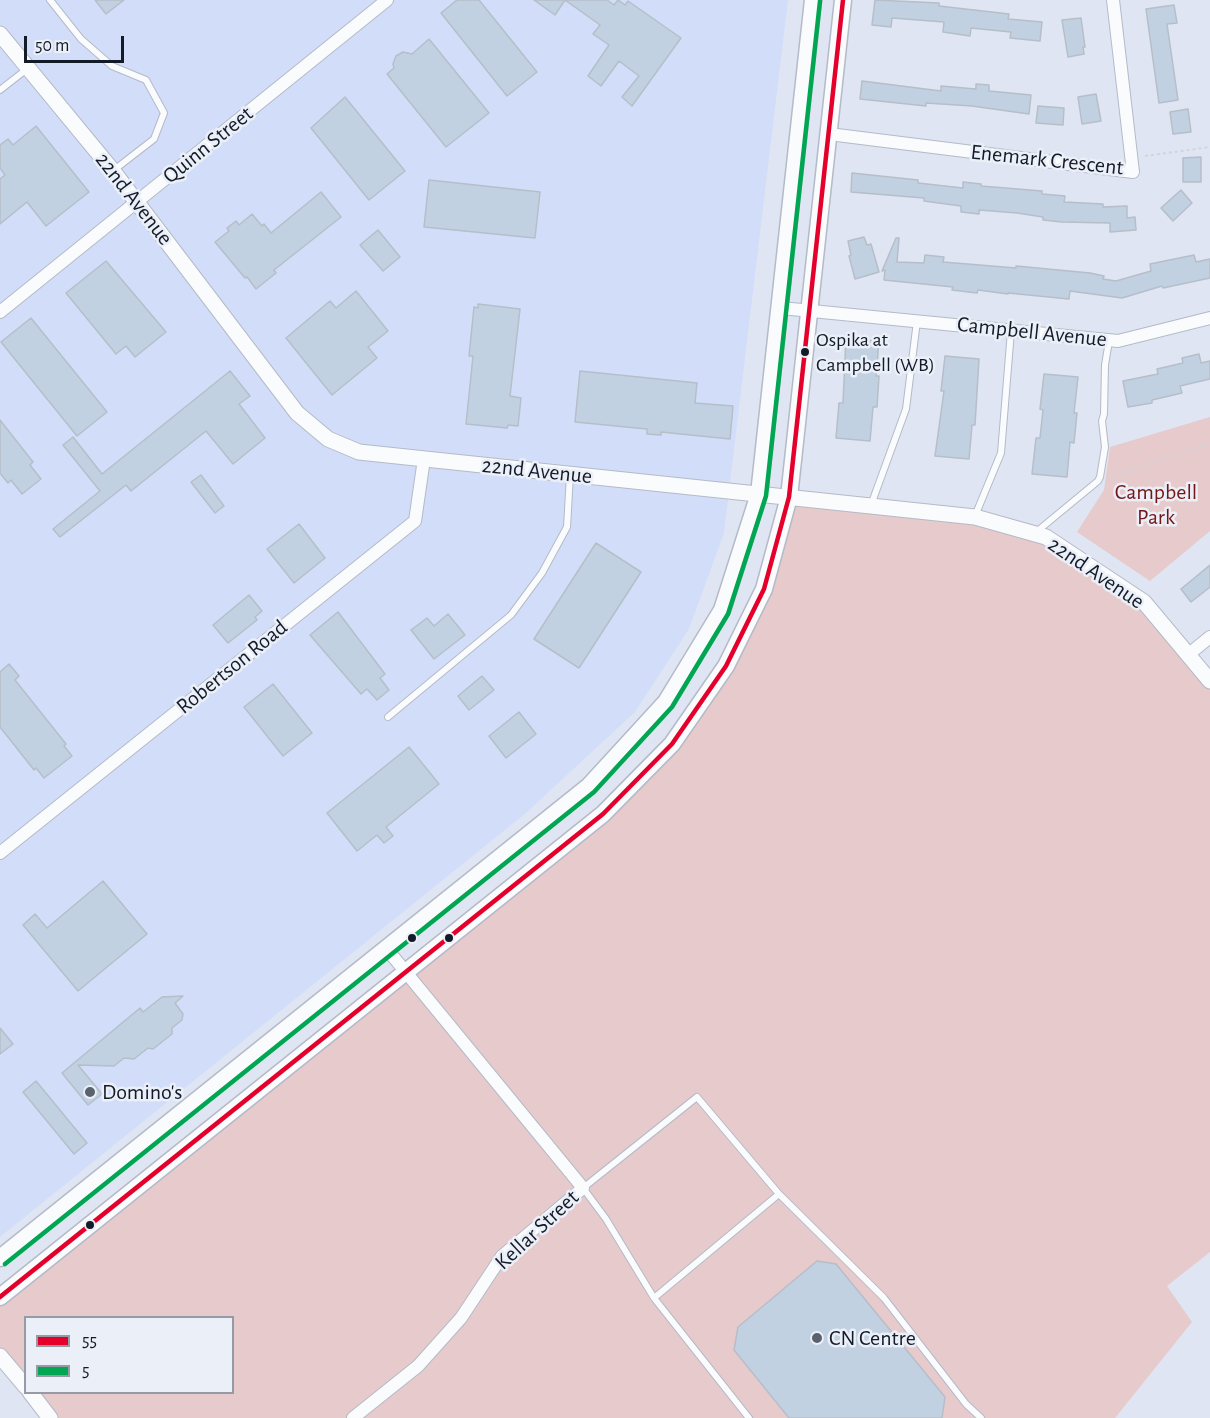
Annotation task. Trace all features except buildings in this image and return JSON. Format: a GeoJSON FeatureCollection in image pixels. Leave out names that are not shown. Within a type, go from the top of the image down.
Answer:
{"type":"FeatureCollection","features":[{"type":"Feature","properties":{"kind":"main road"},"geometry":{"type":"LineString","coordinates":[[0,1258],[589,786],[666,702],[722,610],[759,494],[813,0]]}},
{"type":"Feature","properties":{"kind":"main road"},"geometry":{"type":"LineString","coordinates":[[0,1297],[603,814],[672,744],[726,666],[764,589],[789,497],[843,0]]}},
{"type":"Feature","properties":{"kind":"street","name":"Quinn Street"},"geometry":{"type":"LineString","coordinates":[[0,312],[387,0]]}},
{"type":"Feature","properties":{"kind":"street","name":"Enemark Crescent"},"geometry":{"type":"LineString","coordinates":[[828,134],[1133,172],[1113,0]]}},
{"type":"Feature","properties":{"kind":"street","name":"22nd Avenue"},"geometry":{"type":"LineString","coordinates":[[0,34],[138,202],[297,413],[328,439],[359,452],[975,517],[1046,537],[1144,602],[1210,681]]}},
{"type":"Feature","properties":{"kind":"street","name":"Campbell Avenue"},"geometry":{"type":"LineString","coordinates":[[781,308],[1118,341],[1210,318]]}},
{"type":"Feature","properties":{"kind":"street","name":"Robertson Road"},"geometry":{"type":"LineString","coordinates":[[0,853],[415,521],[424,459]]}},
{"type":"Feature","properties":{"kind":"street"},"geometry":{"type":"LineString","coordinates":[[1189,654],[1210,637]]}},
{"type":"Feature","properties":{"kind":"street","name":"Kellar Street"},"geometry":{"type":"LineString","coordinates":[[353,1418],[418,1365],[461,1318],[502,1256],[583,1188],[386,948]]}},
{"type":"Feature","properties":{"kind":"street"},"geometry":{"type":"LineString","coordinates":[[0,1356],[24,1386]]}},
{"type":"Feature","properties":{"kind":"street"},"geometry":{"type":"LineString","coordinates":[[32,1394],[50,1418]]}},
{"type":"Feature","properties":{"kind":"lane"},"geometry":{"type":"LineString","coordinates":[[50,0],[81,39],[112,66],[146,80],[164,113],[154,139],[113,171]]}},
{"type":"Feature","properties":{"kind":"lane"},"geometry":{"type":"LineString","coordinates":[[0,90],[27,69]]}},
{"type":"Feature","properties":{"kind":"lane"},"geometry":{"type":"LineString","coordinates":[[871,506],[906,409],[917,321]]}},
{"type":"Feature","properties":{"kind":"lane"},"geometry":{"type":"LineString","coordinates":[[975,517],[1001,453],[1011,330]]}},
{"type":"Feature","properties":{"kind":"lane"},"geometry":{"type":"LineString","coordinates":[[1034,534],[1098,481],[1105,447],[1102,421],[1105,365],[1109,340]]}},
{"type":"Feature","properties":{"kind":"lane"},"geometry":{"type":"LineString","coordinates":[[388,717],[511,615],[542,573],[567,527],[570,474]]}},
{"type":"Feature","properties":{"kind":"lane"},"geometry":{"type":"LineString","coordinates":[[749,1418],[654,1298],[606,1219],[583,1188],[698,1097],[779,1194],[884,1298],[966,1404],[981,1418]]}},
{"type":"Feature","properties":{"kind":"lane"},"geometry":{"type":"LineString","coordinates":[[654,1298],[779,1194]]}},
{"type":"Feature","properties":{"kind":"path"},"geometry":{"type":"LineString","coordinates":[[1131,158],[1210,147]]}},
{"type":"Feature","properties":{"kind":"path"},"geometry":{"type":"LineString","coordinates":[[1098,481],[1210,443]]}},
{"type":"Feature","properties":{"kind":"shaded area"},"geometry":{"type":"Polygon","coordinates":[[[0,0],[788,0],[724,533],[689,629],[635,712],[526,813],[0,1237],[0,0]]]}},
{"type":"Feature","properties":{"kind":"green space","name":"Campbell Park"},"geometry":{"type":"Polygon","coordinates":[[[1210,417],[1210,531],[1150,581],[1077,532],[1104,490],[1110,447],[1210,417]]]}},
{"type":"Feature","properties":{"kind":"green space"},"geometry":{"type":"Polygon","coordinates":[[[789,501],[1006,522],[1124,587],[1210,683],[1210,1252],[1167,1286],[1192,1322],[1115,1418],[53,1418],[33,1394],[234,1394],[234,1316],[24,1316],[24,1383],[0,1353],[0,1299],[589,822],[665,745],[726,668],[789,501]]]}},
{"type":"Feature","properties":{"kind":"transit line","name":"55"},"geometry":{"type":"LineString","coordinates":[[0,1297],[603,814],[672,744],[726,666],[764,589],[789,497],[843,0]]}},
{"type":"Feature","properties":{"kind":"transit line","name":"5"},"geometry":{"type":"LineString","coordinates":[[5,1264],[594,792],[672,707],[728,614],[766,496],[820,1]]}},
{"type":"Feature","properties":{"kind":"place","name":"Ospika at Campbell (WB)"},"geometry":{"type":"Point","coordinates":[805,352]}},
{"type":"Feature","properties":{"kind":"place","name":"Domino's"},"geometry":{"type":"Point","coordinates":[90,1092]}},
{"type":"Feature","properties":{"kind":"place","name":"CN Centre"},"geometry":{"type":"Point","coordinates":[817,1338]}}]}
